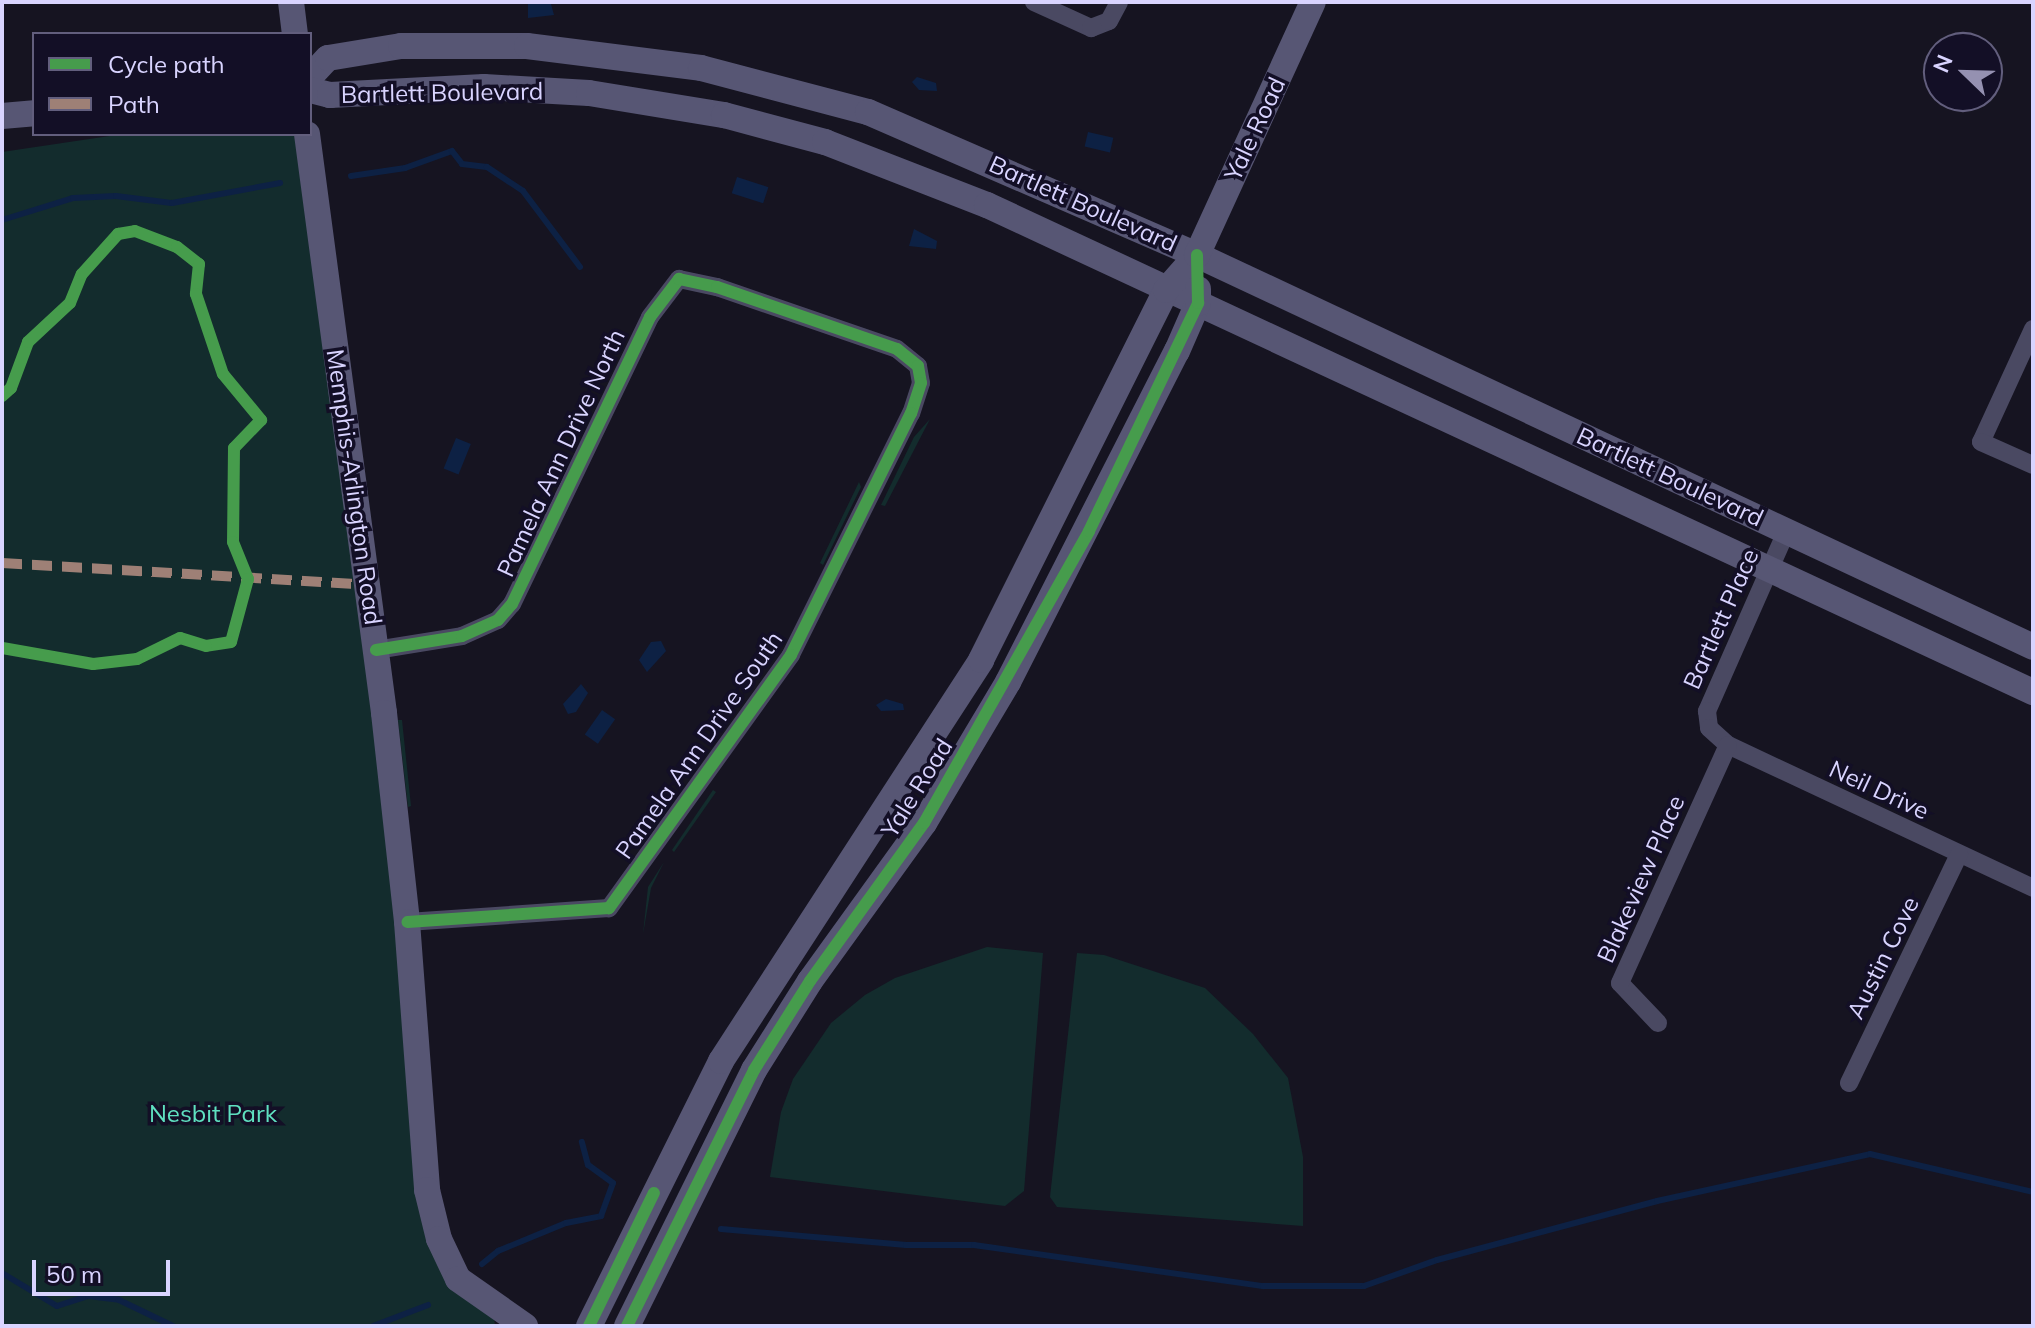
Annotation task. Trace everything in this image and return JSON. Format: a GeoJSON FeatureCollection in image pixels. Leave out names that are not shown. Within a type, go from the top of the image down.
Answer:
{"type":"FeatureCollection","features":[{"type":"Feature","properties":{"kind":"main road"},"geometry":{"type":"LineString","coordinates":[[291,2],[295,32]]}},
{"type":"Feature","properties":{"kind":"main road","name":"Yale Road"},"geometry":{"type":"LineString","coordinates":[[589,1326],[735,1037],[981,660],[1166,290],[1197,255],[1313,2]]}},
{"type":"Feature","properties":{"kind":"main road","name":"Bartlett Boulevard"},"geometry":{"type":"LineString","coordinates":[[312,75],[328,58],[401,46],[527,46],[634,56],[754,78],[909,127],[1197,255],[2033,647]]}},
{"type":"Feature","properties":{"kind":"main road"},"geometry":{"type":"LineString","coordinates":[[744,120],[754,78]]}},
{"type":"Feature","properties":{"kind":"main road","name":"Bartlett Boulevard"},"geometry":{"type":"LineString","coordinates":[[312,90],[330,95],[521,88],[659,103],[744,120],[897,167],[1198,303],[2033,692]]}},
{"type":"Feature","properties":{"kind":"main road"},"geometry":{"type":"LineString","coordinates":[[2,116],[32,113]]}},
{"type":"Feature","properties":{"kind":"main road","name":"Memphis-Arlington Road"},"geometry":{"type":"LineString","coordinates":[[307,136],[376,650],[407,922],[419,1129],[439,1239],[458,1279],[525,1326]]}},
{"type":"Feature","properties":{"kind":"main road","name":"Yale Road"},"geometry":{"type":"LineString","coordinates":[[627,1326],[754,1070],[810,981],[924,823],[1008,682],[1089,531],[1198,303],[1197,255]]}},
{"type":"Feature","properties":{"kind":"main road"},"geometry":{"type":"LineString","coordinates":[[1514,452],[1532,411]]}},
{"type":"Feature","properties":{"kind":"street"},"geometry":{"type":"LineString","coordinates":[[1034,2],[1080,25],[1099,27],[1119,2]]}},
{"type":"Feature","properties":{"kind":"street","name":"Pamela Ann Drive North"},"geometry":{"type":"LineString","coordinates":[[376,650],[462,636],[498,620],[512,604],[650,317],[679,279]]}},
{"type":"Feature","properties":{"kind":"street","name":"Pamela Ann Drive South"},"geometry":{"type":"LineString","coordinates":[[407,922],[614,916],[791,655],[911,413],[921,375],[913,359],[897,349],[717,287],[679,279]]}},
{"type":"Feature","properties":{"kind":"street"},"geometry":{"type":"LineString","coordinates":[[2033,329],[1981,442],[2033,465]]}},
{"type":"Feature","properties":{"kind":"street","name":"Bartlett Place"},"geometry":{"type":"LineString","coordinates":[[1709,728],[1707,711],[1786,532]]}},
{"type":"Feature","properties":{"kind":"street","name":"Neil Drive"},"geometry":{"type":"LineString","coordinates":[[1709,728],[1728,745],[2033,888]]}},
{"type":"Feature","properties":{"kind":"street","name":"Blakeview Place"},"geometry":{"type":"LineString","coordinates":[[1658,1023],[1620,983],[1728,745]]}},
{"type":"Feature","properties":{"kind":"street","name":"Austin Cove"},"geometry":{"type":"LineString","coordinates":[[1849,1083],[1959,854]]}},
{"type":"Feature","properties":{"kind":"green space","name":"Nesbit Park"},"geometry":{"type":"Polygon","coordinates":[[[110,136],[309,136],[443,1224],[467,1273],[492,1300],[495,1326],[2,1326],[2,152],[110,136]]]}},
{"type":"Feature","properties":{"kind":"green space"},"geometry":{"type":"Polygon","coordinates":[[[930,419],[885,506],[881,505],[914,437],[930,419]]]}},
{"type":"Feature","properties":{"kind":"green space"},"geometry":{"type":"Polygon","coordinates":[[[859,482],[861,487],[823,565],[820,563],[859,482]]]}},
{"type":"Feature","properties":{"kind":"green space"},"geometry":{"type":"Polygon","coordinates":[[[398,720],[402,720],[411,806],[408,807],[398,720]]]}},
{"type":"Feature","properties":{"kind":"green space"},"geometry":{"type":"Polygon","coordinates":[[[713,790],[716,792],[674,852],[672,850],[713,790]]]}},
{"type":"Feature","properties":{"kind":"green space"},"geometry":{"type":"Polygon","coordinates":[[[664,862],[651,888],[643,934],[648,887],[664,862]]]}},
{"type":"Feature","properties":{"kind":"green space"},"geometry":{"type":"Polygon","coordinates":[[[987,947],[1043,953],[1024,1191],[1005,1206],[770,1177],[781,1112],[793,1079],[831,1023],[865,995],[895,978],[987,947]]]}},
{"type":"Feature","properties":{"kind":"green space"},"geometry":{"type":"Polygon","coordinates":[[[1077,953],[1104,955],[1205,988],[1253,1034],[1288,1078],[1303,1157],[1303,1226],[1057,1207],[1050,1197],[1077,953]]]}},
{"type":"Feature","properties":{"kind":"water"},"geometry":{"type":"Polygon","coordinates":[[[528,4],[551,4],[554,15],[528,18],[528,4]]]}},
{"type":"Feature","properties":{"kind":"water"},"geometry":{"type":"Polygon","coordinates":[[[917,77],[936,83],[937,91],[919,90],[912,82],[917,77]]]}},
{"type":"Feature","properties":{"kind":"water"},"geometry":{"type":"Polygon","coordinates":[[[1088,132],[1113,138],[1110,152],[1085,147],[1088,132]]]}},
{"type":"Feature","properties":{"kind":"water"},"geometry":{"type":"Polygon","coordinates":[[[737,177],[768,187],[763,203],[732,193],[737,177]]]}},
{"type":"Feature","properties":{"kind":"water"},"geometry":{"type":"Polygon","coordinates":[[[914,229],[937,241],[936,249],[909,246],[914,229]]]}},
{"type":"Feature","properties":{"kind":"water"},"geometry":{"type":"Polygon","coordinates":[[[456,438],[471,444],[458,475],[444,469],[456,438]]]}},
{"type":"Feature","properties":{"kind":"water"},"geometry":{"type":"Polygon","coordinates":[[[661,641],[666,651],[647,672],[639,660],[651,642],[661,641]]]}},
{"type":"Feature","properties":{"kind":"water"},"geometry":{"type":"Polygon","coordinates":[[[581,684],[588,693],[576,712],[568,714],[563,704],[581,684]]]}},
{"type":"Feature","properties":{"kind":"water"},"geometry":{"type":"Polygon","coordinates":[[[886,699],[903,704],[904,710],[881,711],[876,705],[886,699]]]}},
{"type":"Feature","properties":{"kind":"water"},"geometry":{"type":"Polygon","coordinates":[[[602,710],[615,719],[598,744],[585,735],[602,710]]]}},
{"type":"Feature","properties":{"kind":"waterway"},"geometry":{"type":"LineString","coordinates":[[351,176],[405,168],[452,151],[462,164],[487,167],[523,191],[580,267]]}},
{"type":"Feature","properties":{"kind":"waterway"},"geometry":{"type":"LineString","coordinates":[[2,220],[73,198],[116,196],[172,203],[280,183]]}},
{"type":"Feature","properties":{"kind":"waterway"},"geometry":{"type":"LineString","coordinates":[[482,1264],[498,1251],[566,1223],[601,1216],[613,1183],[588,1165],[582,1142]]}},
{"type":"Feature","properties":{"kind":"waterway"},"geometry":{"type":"LineString","coordinates":[[721,1229],[906,1245],[974,1245],[1263,1286],[1364,1286],[1437,1260],[1657,1201],[1870,1154],[2033,1192]]}},
{"type":"Feature","properties":{"kind":"waterway"},"geometry":{"type":"LineString","coordinates":[[2,1273],[57,1306],[88,1296],[119,1300],[173,1326]]}},
{"type":"Feature","properties":{"kind":"waterway"},"geometry":{"type":"LineString","coordinates":[[373,1326],[428,1305]]}},
{"type":"Feature","properties":{"kind":"marked path"},"geometry":{"type":"LineString","coordinates":[[2,563],[367,585]]}},
{"type":"Feature","properties":{"kind":"cycle path"},"geometry":{"type":"LineString","coordinates":[[2,396],[11,388],[28,342],[70,303],[82,274],[118,234],[135,231],[177,247],[199,264],[196,294],[223,374],[261,420],[234,448],[233,542],[248,579],[231,642],[206,646],[180,638],[137,659],[93,664],[2,648]]}},
{"type":"Feature","properties":{"kind":"cycle path"},"geometry":{"type":"LineString","coordinates":[[627,1326],[754,1070],[810,981],[924,823],[1089,531],[1198,303],[1197,255]]}},
{"type":"Feature","properties":{"kind":"cycle path"},"geometry":{"type":"LineString","coordinates":[[376,650],[462,636],[498,620],[512,604],[650,317],[679,279],[717,287],[897,349],[918,366],[921,383],[911,413],[791,655],[609,908],[407,922]]}},
{"type":"Feature","properties":{"kind":"cycle path"},"geometry":{"type":"LineString","coordinates":[[589,1326],[654,1193]]}}]}
